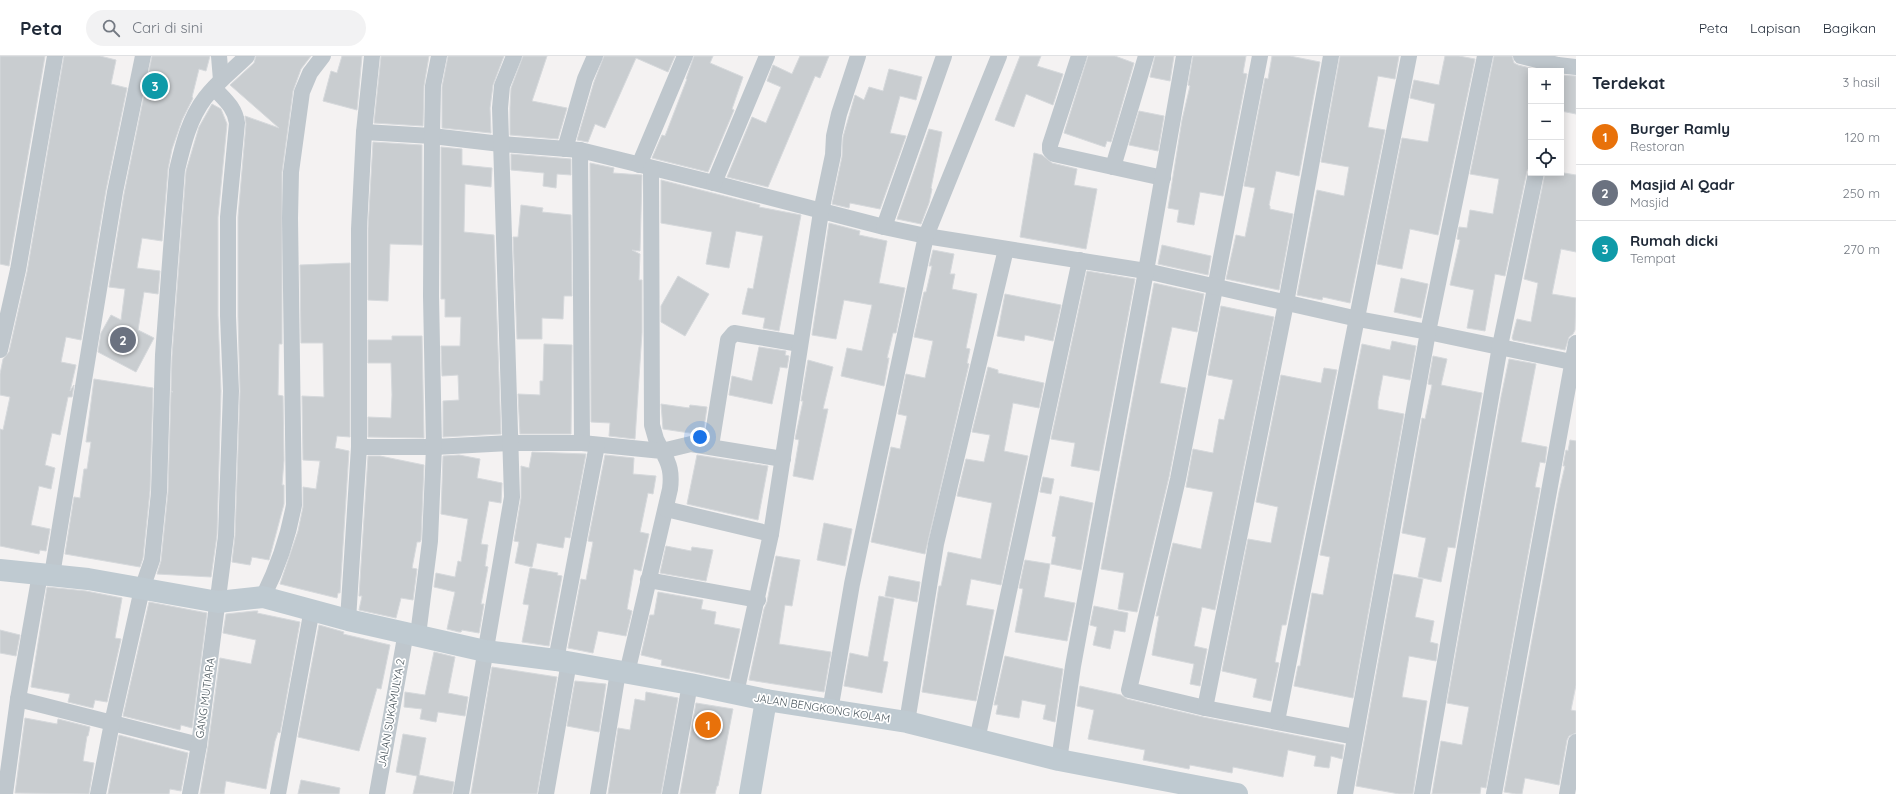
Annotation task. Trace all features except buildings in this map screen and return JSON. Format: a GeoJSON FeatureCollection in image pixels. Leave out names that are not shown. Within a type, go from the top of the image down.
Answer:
{"type":"FeatureCollection","features":[{"type":"Feature","properties":{"kind":"street"},"geometry":{"type":"LineString","coordinates":[[0,350],[18,270],[55,56]]}},
{"type":"Feature","properties":{"kind":"street"},"geometry":{"type":"LineString","coordinates":[[5,794],[18,699],[46,575],[115,192],[143,56]]}},
{"type":"Feature","properties":{"kind":"street"},"geometry":{"type":"LineString","coordinates":[[218,84],[219,56]]}},
{"type":"Feature","properties":{"kind":"street"},"geometry":{"type":"LineString","coordinates":[[98,794],[112,723],[142,589],[152,560],[159,492],[163,355],[178,170],[183,143],[192,119],[204,98],[247,56]]}},
{"type":"Feature","properties":{"kind":"street"},"geometry":{"type":"LineString","coordinates":[[0,570],[88,579],[218,602],[263,597],[281,557],[289,532],[294,505],[290,218],[291,172],[302,92],[310,73],[323,56]]}},
{"type":"Feature","properties":{"kind":"street"},"geometry":{"type":"LineString","coordinates":[[348,620],[359,447],[359,229],[364,132],[372,56]]}},
{"type":"Feature","properties":{"kind":"street","name":"JALAN SUKAMULYA 2"},"geometry":{"type":"LineString","coordinates":[[377,794],[412,633],[430,541],[434,447],[431,296],[432,136],[433,86],[439,56]]}},
{"type":"Feature","properties":{"kind":"street"},"geometry":{"type":"LineString","coordinates":[[461,794],[512,497],[512,443],[508,393],[500,108],[502,86],[514,56]]}},
{"type":"Feature","properties":{"kind":"street"},"geometry":{"type":"LineString","coordinates":[[546,794],[590,444],[573,149],[586,79],[595,56]]}},
{"type":"Feature","properties":{"kind":"street"},"geometry":{"type":"LineString","coordinates":[[598,794],[622,672],[648,580],[666,509],[672,477],[668,460],[656,440],[652,425],[645,167],[685,56]]}},
{"type":"Feature","properties":{"kind":"street"},"geometry":{"type":"LineString","coordinates":[[714,183],[767,56]]}},
{"type":"Feature","properties":{"kind":"street"},"geometry":{"type":"LineString","coordinates":[[736,693],[758,600],[771,534],[821,212],[839,114],[858,56]]}},
{"type":"Feature","properties":{"kind":"street"},"geometry":{"type":"LineString","coordinates":[[884,227],[944,56]]}},
{"type":"Feature","properties":{"kind":"street"},"geometry":{"type":"LineString","coordinates":[[830,711],[852,584],[926,236],[999,56]]}},
{"type":"Feature","properties":{"kind":"street"},"geometry":{"type":"LineString","coordinates":[[1079,56],[1050,145],[1050,150],[1054,154],[1163,178]]}},
{"type":"Feature","properties":{"kind":"street"},"geometry":{"type":"LineString","coordinates":[[1113,167],[1146,56]]}},
{"type":"Feature","properties":{"kind":"street"},"geometry":{"type":"LineString","coordinates":[[1060,760],[1072,666],[1146,271],[1184,56]]}},
{"type":"Feature","properties":{"kind":"street"},"geometry":{"type":"LineString","coordinates":[[1260,56],[1178,479],[1129,690],[1205,708],[1354,737]]}},
{"type":"Feature","properties":{"kind":"street"},"geometry":{"type":"LineString","coordinates":[[1205,708],[1286,304],[1331,56]]}},
{"type":"Feature","properties":{"kind":"street"},"geometry":{"type":"LineString","coordinates":[[1277,721],[1409,56]]}},
{"type":"Feature","properties":{"kind":"street"},"geometry":{"type":"LineString","coordinates":[[1345,794],[1354,737],[1428,332],[1485,56]]}},
{"type":"Feature","properties":{"kind":"street"},"geometry":{"type":"LineString","coordinates":[[1521,56],[1557,68],[1576,67]]}},
{"type":"Feature","properties":{"kind":"street","name":"GANG MUTIARA"},"geometry":{"type":"LineString","coordinates":[[190,794],[199,745],[218,602],[228,507],[231,391],[228,316],[228,217],[237,123],[236,114],[218,84]]}},
{"type":"Feature","properties":{"kind":"street"},"geometry":{"type":"LineString","coordinates":[[364,132],[432,136],[501,144],[573,149],[714,183],[821,212],[926,236],[1146,271],[1286,304],[1574,362]]}},
{"type":"Feature","properties":{"kind":"street"},"geometry":{"type":"LineString","coordinates":[[1422,794],[1500,346],[1535,176]]}},
{"type":"Feature","properties":{"kind":"street"},"geometry":{"type":"LineString","coordinates":[[907,722],[936,544],[1006,249]]}},
{"type":"Feature","properties":{"kind":"street"},"geometry":{"type":"LineString","coordinates":[[977,740],[1080,260]]}},
{"type":"Feature","properties":{"kind":"street"},"geometry":{"type":"LineString","coordinates":[[711,446],[728,340],[734,333],[800,344]]}},
{"type":"Feature","properties":{"kind":"street"},"geometry":{"type":"LineString","coordinates":[[1494,794],[1574,362],[1576,343]]}},
{"type":"Feature","properties":{"kind":"street"},"geometry":{"type":"LineString","coordinates":[[359,447],[434,447],[512,443],[590,444],[662,451],[691,444],[711,446],[783,459]]}},
{"type":"Feature","properties":{"kind":"street"},"geometry":{"type":"LineString","coordinates":[[666,509],[771,534]]}},
{"type":"Feature","properties":{"kind":"street"},"geometry":{"type":"LineString","coordinates":[[648,580],[758,600]]}},
{"type":"Feature","properties":{"kind":"street","name":"JALAN BENGKONG KOLAM"},"geometry":{"type":"LineString","coordinates":[[263,597],[312,609],[348,620],[412,633],[485,651],[562,661],[690,684],[766,700],[907,722],[1060,760],[1237,794]]}},
{"type":"Feature","properties":{"kind":"street"},"geometry":{"type":"LineString","coordinates":[[278,794],[312,609]]}},
{"type":"Feature","properties":{"kind":"street"},"geometry":{"type":"LineString","coordinates":[[670,794],[690,684]]}},
{"type":"Feature","properties":{"kind":"street"},"geometry":{"type":"LineString","coordinates":[[18,699],[199,745]]}},
{"type":"Feature","properties":{"kind":"street"},"geometry":{"type":"LineString","coordinates":[[750,794],[766,700]]}},
{"type":"Feature","properties":{"kind":"street"},"geometry":{"type":"LineString","coordinates":[[1566,794],[1576,742]]}},
{"type":"Feature","properties":{"kind":"place","name":"Rumah dicki"},"geometry":{"type":"Point","coordinates":[155,86]}},
{"type":"Feature","properties":{"kind":"place","name":"Masjid Al Qadr"},"geometry":{"type":"Point","coordinates":[123,340]}},
{"type":"Feature","properties":{"kind":"place","name":"Burger Ramly"},"geometry":{"type":"Point","coordinates":[708,725]}}]}
